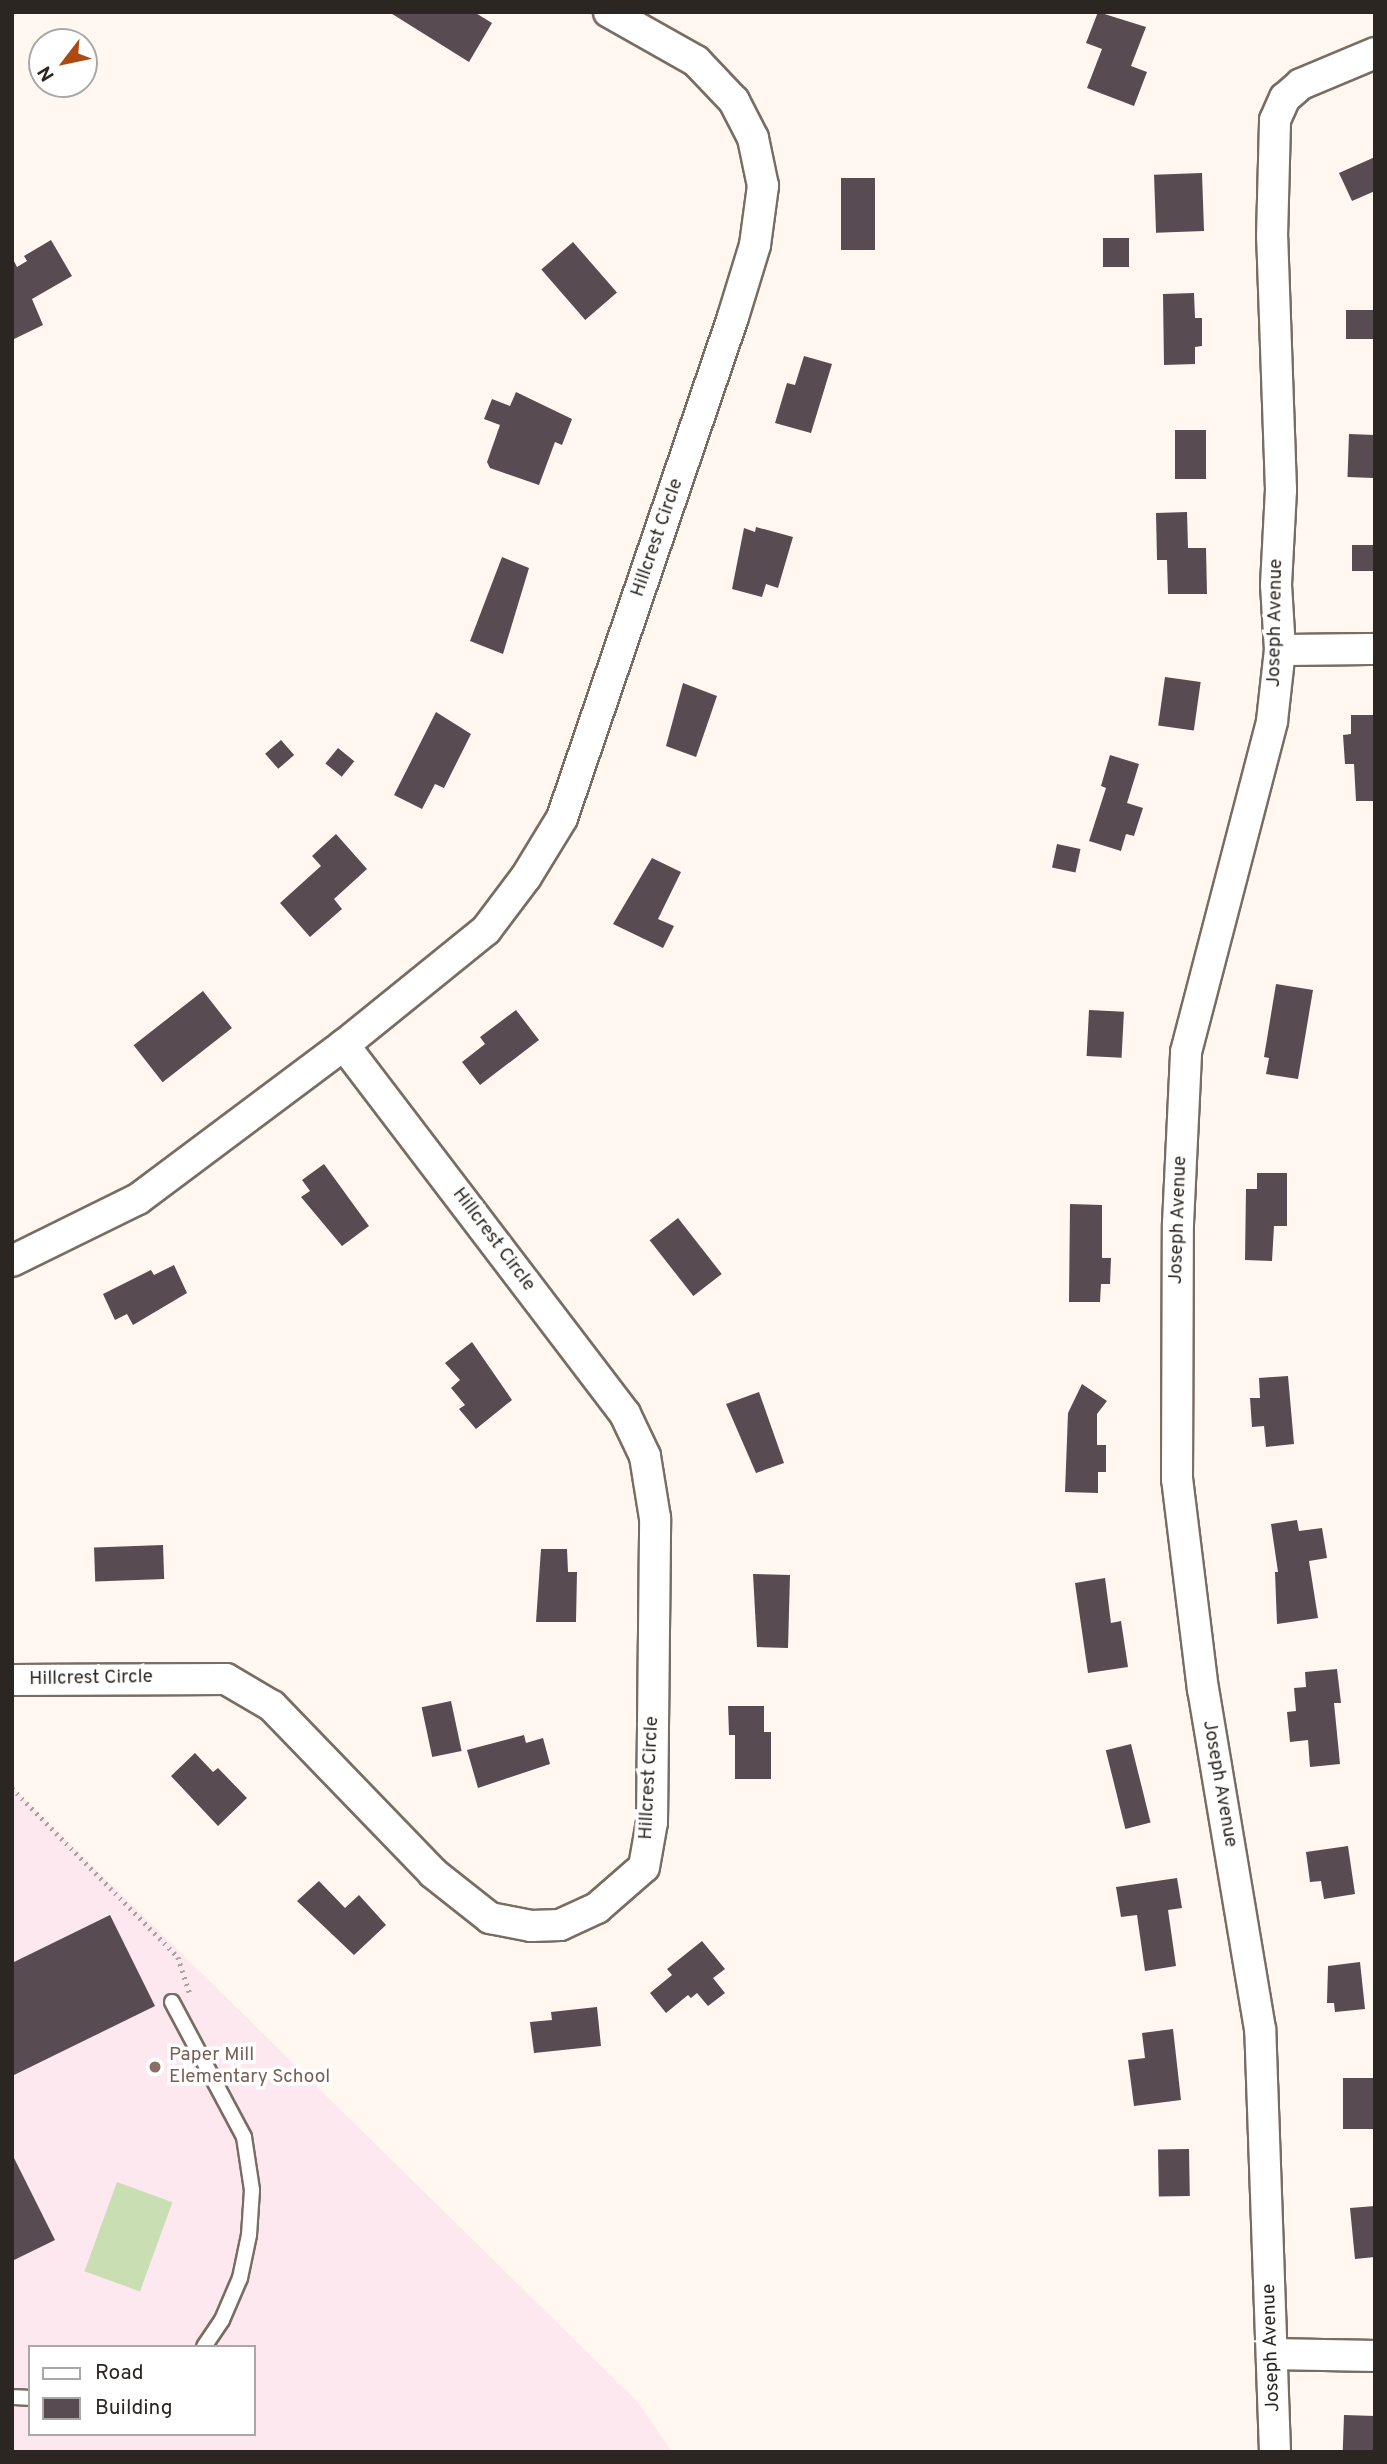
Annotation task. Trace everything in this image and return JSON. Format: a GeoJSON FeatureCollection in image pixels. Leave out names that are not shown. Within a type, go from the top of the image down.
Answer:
{"type":"FeatureCollection","features":[{"type":"Feature","properties":{"kind":"street","name":"Hillcrest Circle"},"geometry":{"type":"LineString","coordinates":[[12,1261],[138,1199],[344,1045],[491,925],[562,818],[755,246],[762,186],[753,138],[733,101],[696,61],[608,12]]}},
{"type":"Feature","properties":{"kind":"street","name":"Joseph Avenue"},"geometry":{"type":"LineString","coordinates":[[1275,2452],[1260,2029],[1187,1573],[1177,1479],[1177,1357],[1186,1052],[1269,733],[1280,650],[1276,585],[1281,478],[1272,237],[1275,120],[1284,98],[1301,84],[1375,53]]}},
{"type":"Feature","properties":{"kind":"street"},"geometry":{"type":"LineString","coordinates":[[1280,650],[1375,649]]}},
{"type":"Feature","properties":{"kind":"street","name":"Hillcrest Circle"},"geometry":{"type":"LineString","coordinates":[[12,1680],[226,1679],[272,1706],[433,1873],[490,1918],[531,1926],[560,1925],[597,1908],[644,1867],[652,1822],[656,1518],[645,1455],[625,1414],[344,1045]]}},
{"type":"Feature","properties":{"kind":"street"},"geometry":{"type":"LineString","coordinates":[[1272,2354],[1375,2356]]}},
{"type":"Feature","properties":{"kind":"lane"},"geometry":{"type":"LineString","coordinates":[[172,2002],[244,2137],[252,2190],[249,2235],[240,2278],[222,2320],[205,2345]]}},
{"type":"Feature","properties":{"kind":"path"},"geometry":{"type":"LineString","coordinates":[[12,1788],[178,1957],[192,1994],[172,2002]]}},
{"type":"Feature","properties":{"kind":"shaded area","name":"Paper Mill Elementary School"},"geometry":{"type":"Polygon","coordinates":[[[12,1787],[638,2402],[672,2452],[12,2452],[12,1787]]]}},
{"type":"Feature","properties":{"kind":"green space"},"geometry":{"type":"Polygon","coordinates":[[[117,2182],[172,2202],[140,2291],[85,2271],[117,2182]]]}},
{"type":"Feature","properties":{"kind":"building"},"geometry":{"type":"Polygon","coordinates":[[[389,12],[474,12],[492,23],[469,62],[389,12]]]}},
{"type":"Feature","properties":{"kind":"building"},"geometry":{"type":"Polygon","coordinates":[[[1098,12],[1146,27],[1131,66],[1147,72],[1134,106],[1087,88],[1102,49],[1086,43],[1098,12]]]}},
{"type":"Feature","properties":{"kind":"building"},"geometry":{"type":"Polygon","coordinates":[[[1375,157],[1375,191],[1352,201],[1339,173],[1375,157]]]}},
{"type":"Feature","properties":{"kind":"building"},"geometry":{"type":"Polygon","coordinates":[[[1202,173],[1204,231],[1156,233],[1154,175],[1202,173]]]}},
{"type":"Feature","properties":{"kind":"building"},"geometry":{"type":"Polygon","coordinates":[[[841,178],[875,178],[875,250],[841,250],[841,178]]]}},
{"type":"Feature","properties":{"kind":"building"},"geometry":{"type":"Polygon","coordinates":[[[1103,238],[1129,238],[1129,267],[1103,267],[1103,238]]]}},
{"type":"Feature","properties":{"kind":"building"},"geometry":{"type":"Polygon","coordinates":[[[51,240],[72,276],[32,299],[43,325],[12,340],[12,257],[17,267],[27,261],[24,256],[51,240]]]}},
{"type":"Feature","properties":{"kind":"building"},"geometry":{"type":"Polygon","coordinates":[[[573,242],[617,293],[585,320],[541,270],[573,242]]]}},
{"type":"Feature","properties":{"kind":"building"},"geometry":{"type":"Polygon","coordinates":[[[1194,293],[1195,318],[1202,318],[1202,346],[1195,347],[1195,364],[1164,365],[1163,294],[1194,293]]]}},
{"type":"Feature","properties":{"kind":"building"},"geometry":{"type":"Polygon","coordinates":[[[1346,310],[1374,310],[1374,339],[1346,339],[1346,310]]]}},
{"type":"Feature","properties":{"kind":"building"},"geometry":{"type":"Polygon","coordinates":[[[804,356],[832,364],[811,433],[775,423],[787,383],[795,385],[804,356]]]}},
{"type":"Feature","properties":{"kind":"building"},"geometry":{"type":"Polygon","coordinates":[[[516,392],[572,419],[562,445],[555,442],[539,485],[490,468],[487,462],[500,425],[484,419],[492,399],[510,406],[516,392]]]}},
{"type":"Feature","properties":{"kind":"building"},"geometry":{"type":"Polygon","coordinates":[[[1175,430],[1206,430],[1206,479],[1175,479],[1175,430]]]}},
{"type":"Feature","properties":{"kind":"building"},"geometry":{"type":"Polygon","coordinates":[[[1349,434],[1375,435],[1373,478],[1347,477],[1349,434]]]}},
{"type":"Feature","properties":{"kind":"building"},"geometry":{"type":"Polygon","coordinates":[[[1187,512],[1188,548],[1206,548],[1207,594],[1168,594],[1167,560],[1157,560],[1156,513],[1187,512]]]}},
{"type":"Feature","properties":{"kind":"building"},"geometry":{"type":"Polygon","coordinates":[[[756,527],[793,537],[778,588],[766,584],[762,597],[732,589],[744,528],[755,532],[756,527]]]}},
{"type":"Feature","properties":{"kind":"building"},"geometry":{"type":"Polygon","coordinates":[[[1352,545],[1375,545],[1375,571],[1352,571],[1352,545]]]}},
{"type":"Feature","properties":{"kind":"building"},"geometry":{"type":"Polygon","coordinates":[[[502,557],[529,568],[503,654],[470,641],[502,557]]]}},
{"type":"Feature","properties":{"kind":"building"},"geometry":{"type":"Polygon","coordinates":[[[1165,677],[1201,682],[1194,731],[1158,726],[1165,677]]]}},
{"type":"Feature","properties":{"kind":"building"},"geometry":{"type":"Polygon","coordinates":[[[683,683],[717,696],[696,757],[666,746],[683,683]]]}},
{"type":"Feature","properties":{"kind":"building"},"geometry":{"type":"Polygon","coordinates":[[[436,712],[471,734],[444,788],[435,784],[422,809],[394,795],[436,712]]]}},
{"type":"Feature","properties":{"kind":"building"},"geometry":{"type":"Polygon","coordinates":[[[1351,715],[1375,715],[1375,801],[1356,801],[1354,764],[1345,764],[1343,735],[1351,734],[1351,715]]]}},
{"type":"Feature","properties":{"kind":"building"},"geometry":{"type":"Polygon","coordinates":[[[281,740],[294,755],[278,769],[265,754],[281,740]]]}},
{"type":"Feature","properties":{"kind":"building"},"geometry":{"type":"Polygon","coordinates":[[[338,748],[354,761],[342,777],[325,764],[338,748]]]}},
{"type":"Feature","properties":{"kind":"building"},"geometry":{"type":"Polygon","coordinates":[[[1110,755],[1139,764],[1127,803],[1143,808],[1134,836],[1126,834],[1121,851],[1089,841],[1106,788],[1101,786],[1110,755]]]}},
{"type":"Feature","properties":{"kind":"building"},"geometry":{"type":"Polygon","coordinates":[[[336,834],[367,869],[334,899],[342,909],[310,937],[280,903],[321,866],[312,856],[336,834]]]}},
{"type":"Feature","properties":{"kind":"building"},"geometry":{"type":"Polygon","coordinates":[[[1057,844],[1080,849],[1075,872],[1052,867],[1057,844]]]}},
{"type":"Feature","properties":{"kind":"building"},"geometry":{"type":"Polygon","coordinates":[[[652,858],[681,872],[658,919],[674,926],[663,948],[613,924],[652,858]]]}},
{"type":"Feature","properties":{"kind":"building"},"geometry":{"type":"Polygon","coordinates":[[[1276,984],[1313,990],[1298,1079],[1266,1074],[1269,1058],[1264,1057],[1276,984]]]}},
{"type":"Feature","properties":{"kind":"building"},"geometry":{"type":"Polygon","coordinates":[[[203,991],[232,1028],[163,1082],[134,1045],[203,991]]]}},
{"type":"Feature","properties":{"kind":"building"},"geometry":{"type":"Polygon","coordinates":[[[516,1010],[539,1040],[480,1085],[462,1062],[485,1044],[480,1037],[516,1010]]]}},
{"type":"Feature","properties":{"kind":"building"},"geometry":{"type":"Polygon","coordinates":[[[1089,1010],[1124,1012],[1122,1058],[1087,1056],[1089,1010]]]}},
{"type":"Feature","properties":{"kind":"building"},"geometry":{"type":"Polygon","coordinates":[[[324,1164],[369,1226],[342,1246],[301,1197],[310,1191],[302,1180],[324,1164]]]}},
{"type":"Feature","properties":{"kind":"building"},"geometry":{"type":"Polygon","coordinates":[[[1257,1173],[1287,1173],[1287,1226],[1274,1226],[1272,1261],[1245,1260],[1246,1189],[1257,1189],[1257,1173]]]}},
{"type":"Feature","properties":{"kind":"building"},"geometry":{"type":"Polygon","coordinates":[[[1070,1204],[1102,1205],[1102,1258],[1111,1258],[1110,1284],[1101,1284],[1100,1302],[1069,1302],[1070,1204]]]}},
{"type":"Feature","properties":{"kind":"building"},"geometry":{"type":"Polygon","coordinates":[[[678,1218],[722,1274],[693,1296],[650,1240],[678,1218]]]}},
{"type":"Feature","properties":{"kind":"building"},"geometry":{"type":"Polygon","coordinates":[[[174,1265],[187,1293],[133,1325],[127,1314],[115,1320],[103,1294],[151,1270],[154,1275],[174,1265]]]}},
{"type":"Feature","properties":{"kind":"building"},"geometry":{"type":"Polygon","coordinates":[[[472,1342],[512,1400],[476,1429],[459,1409],[465,1405],[451,1388],[460,1380],[445,1363],[472,1342]]]}},
{"type":"Feature","properties":{"kind":"building"},"geometry":{"type":"Polygon","coordinates":[[[1288,1376],[1294,1444],[1266,1447],[1264,1426],[1252,1427],[1250,1398],[1260,1398],[1259,1378],[1288,1376]]]}},
{"type":"Feature","properties":{"kind":"building"},"geometry":{"type":"Polygon","coordinates":[[[1082,1384],[1107,1401],[1097,1414],[1097,1445],[1106,1445],[1106,1472],[1098,1472],[1098,1493],[1065,1492],[1068,1413],[1082,1384]]]}},
{"type":"Feature","properties":{"kind":"building"},"geometry":{"type":"Polygon","coordinates":[[[759,1392],[784,1463],[756,1473],[726,1404],[759,1392]]]}},
{"type":"Feature","properties":{"kind":"building"},"geometry":{"type":"Polygon","coordinates":[[[1297,1520],[1299,1531],[1322,1528],[1327,1558],[1309,1561],[1318,1618],[1277,1624],[1275,1572],[1278,1572],[1271,1524],[1297,1520]]]}},
{"type":"Feature","properties":{"kind":"building"},"geometry":{"type":"Polygon","coordinates":[[[163,1545],[164,1579],[95,1581],[94,1547],[163,1545]]]}},
{"type":"Feature","properties":{"kind":"building"},"geometry":{"type":"Polygon","coordinates":[[[541,1549],[567,1549],[568,1572],[577,1572],[576,1622],[536,1622],[541,1549]]]}},
{"type":"Feature","properties":{"kind":"building"},"geometry":{"type":"Polygon","coordinates":[[[753,1574],[790,1575],[788,1648],[757,1647],[753,1574]]]}},
{"type":"Feature","properties":{"kind":"building"},"geometry":{"type":"Polygon","coordinates":[[[1105,1578],[1111,1623],[1121,1621],[1128,1667],[1088,1673],[1075,1583],[1105,1578]]]}},
{"type":"Feature","properties":{"kind":"building"},"geometry":{"type":"Polygon","coordinates":[[[1337,1669],[1341,1703],[1334,1703],[1340,1764],[1310,1767],[1308,1740],[1290,1742],[1287,1712],[1296,1711],[1294,1688],[1306,1687],[1305,1672],[1337,1669]]]}},
{"type":"Feature","properties":{"kind":"building"},"geometry":{"type":"Polygon","coordinates":[[[451,1701],[462,1751],[432,1757],[422,1707],[451,1701]]]}},
{"type":"Feature","properties":{"kind":"building"},"geometry":{"type":"Polygon","coordinates":[[[728,1706],[764,1706],[764,1732],[771,1732],[771,1779],[735,1779],[735,1735],[729,1735],[728,1706]]]}},
{"type":"Feature","properties":{"kind":"building"},"geometry":{"type":"Polygon","coordinates":[[[524,1735],[526,1743],[543,1738],[550,1764],[478,1788],[467,1750],[524,1735]]]}},
{"type":"Feature","properties":{"kind":"building"},"geometry":{"type":"Polygon","coordinates":[[[1131,1744],[1151,1823],[1125,1829],[1106,1750],[1131,1744]]]}},
{"type":"Feature","properties":{"kind":"building"},"geometry":{"type":"Polygon","coordinates":[[[195,1753],[213,1772],[218,1768],[247,1798],[218,1826],[171,1776],[195,1753]]]}},
{"type":"Feature","properties":{"kind":"building"},"geometry":{"type":"Polygon","coordinates":[[[1348,1846],[1355,1894],[1324,1899],[1321,1881],[1310,1882],[1306,1852],[1348,1846]]]}},
{"type":"Feature","properties":{"kind":"building"},"geometry":{"type":"Polygon","coordinates":[[[1177,1878],[1182,1908],[1168,1910],[1176,1966],[1145,1971],[1137,1915],[1121,1917],[1116,1887],[1177,1878]]]}},
{"type":"Feature","properties":{"kind":"building"},"geometry":{"type":"Polygon","coordinates":[[[319,1881],[345,1908],[359,1895],[386,1925],[354,1955],[297,1901],[319,1881]]]}},
{"type":"Feature","properties":{"kind":"building"},"geometry":{"type":"Polygon","coordinates":[[[110,1915],[155,2006],[12,2076],[12,1963],[110,1915]]]}},
{"type":"Feature","properties":{"kind":"building"},"geometry":{"type":"Polygon","coordinates":[[[702,1941],[725,1969],[713,1978],[725,1993],[708,2006],[697,1993],[691,1998],[688,1995],[666,2013],[650,1993],[672,1975],[667,1969],[702,1941]]]}},
{"type":"Feature","properties":{"kind":"building"},"geometry":{"type":"Polygon","coordinates":[[[1360,1962],[1365,2009],[1335,2012],[1334,2003],[1327,2003],[1328,1966],[1360,1962]]]}},
{"type":"Feature","properties":{"kind":"building"},"geometry":{"type":"Polygon","coordinates":[[[597,2007],[601,2046],[534,2053],[530,2022],[552,2020],[551,2012],[597,2007]]]}},
{"type":"Feature","properties":{"kind":"building"},"geometry":{"type":"Polygon","coordinates":[[[1173,2029],[1181,2100],[1134,2106],[1128,2060],[1145,2058],[1142,2033],[1173,2029]]]}},
{"type":"Feature","properties":{"kind":"building"},"geometry":{"type":"Polygon","coordinates":[[[1343,2078],[1375,2078],[1375,2129],[1343,2129],[1343,2078]]]}},
{"type":"Feature","properties":{"kind":"building"},"geometry":{"type":"Polygon","coordinates":[[[1189,2149],[1190,2196],[1159,2197],[1158,2150],[1189,2149]]]}},
{"type":"Feature","properties":{"kind":"building"},"geometry":{"type":"Polygon","coordinates":[[[12,2154],[55,2240],[12,2261],[12,2154]]]}},
{"type":"Feature","properties":{"kind":"building"},"geometry":{"type":"Polygon","coordinates":[[[1375,2206],[1375,2257],[1355,2259],[1350,2208],[1375,2206]]]}},
{"type":"Feature","properties":{"kind":"building"},"geometry":{"type":"Polygon","coordinates":[[[1344,2415],[1375,2416],[1374,2452],[1343,2452],[1344,2415]]]}},
{"type":"Feature","properties":{"kind":"place","name":"Paper Mill Elementary School"},"geometry":{"type":"Point","coordinates":[155,2067]}}]}
